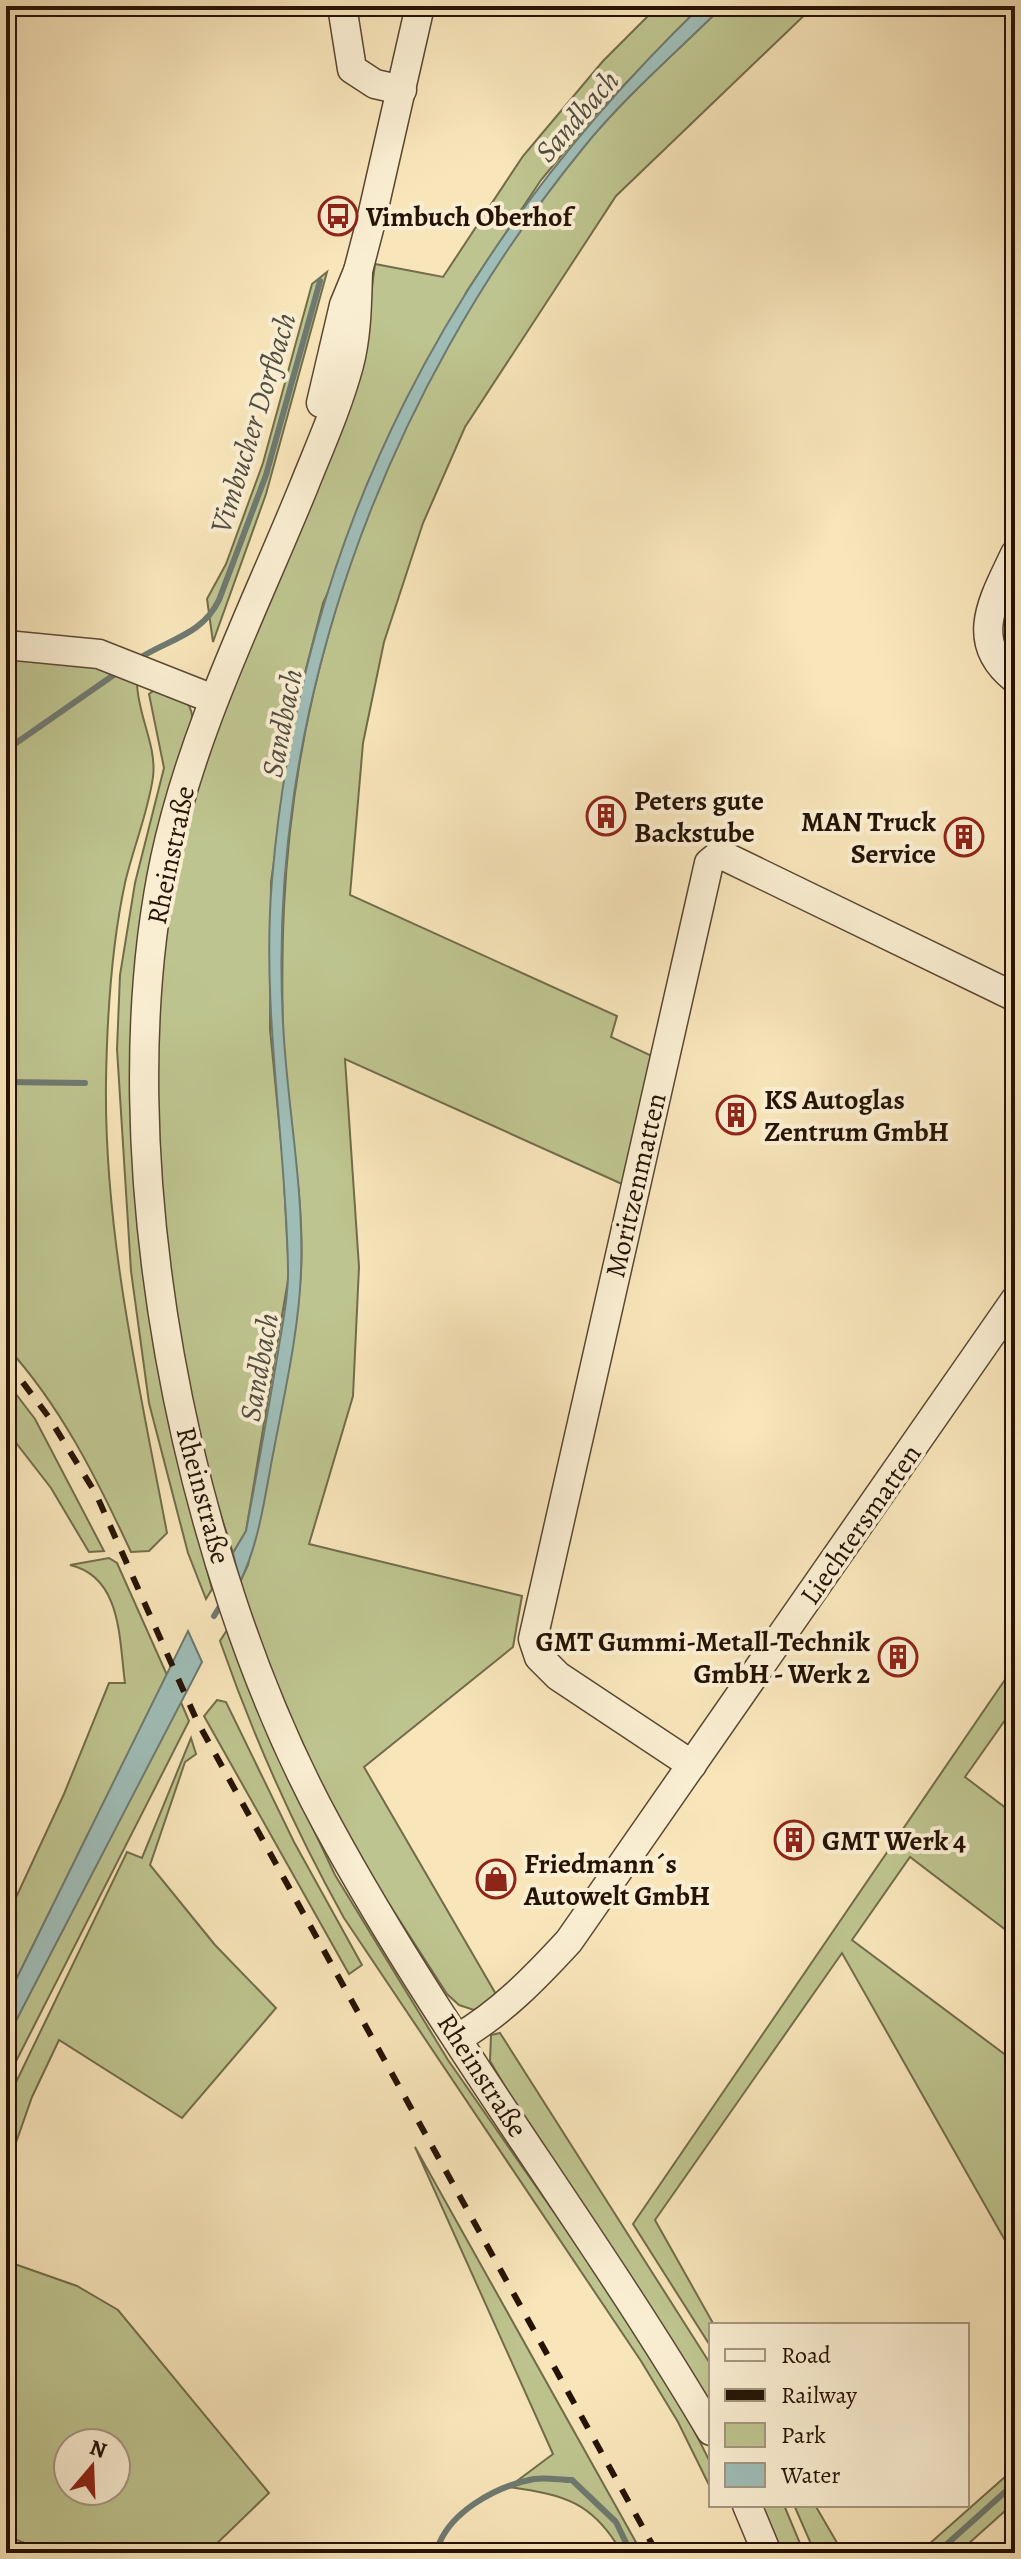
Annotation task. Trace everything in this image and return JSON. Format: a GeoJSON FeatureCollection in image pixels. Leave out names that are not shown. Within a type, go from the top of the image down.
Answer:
{"type":"FeatureCollection","features":[{"type":"Feature","properties":{"kind":"street"},"geometry":{"type":"LineString","coordinates":[[342,6],[352,69],[375,84],[402,90]]}},
{"type":"Feature","properties":{"kind":"street","name":"Rheinstraße"},"geometry":{"type":"LineString","coordinates":[[420,6],[358,271],[330,356],[315,459],[213,699],[194,752],[165,859],[151,942],[143,1073],[145,1153],[158,1271],[178,1395],[222,1569],[285,1737],[326,1823],[458,2038],[635,2306],[709,2428]]}},
{"type":"Feature","properties":{"kind":"street"},"geometry":{"type":"LineString","coordinates":[[1015,554],[990,611],[987,630],[990,652],[1015,679]]}},
{"type":"Feature","properties":{"kind":"street"},"geometry":{"type":"LineString","coordinates":[[6,645],[99,654],[213,699]]}},
{"type":"Feature","properties":{"kind":"street","name":"Moritzenmatten"},"geometry":{"type":"LineString","coordinates":[[692,1765],[558,1676],[539,1657],[533,1639],[709,863],[720,854],[1015,997]]}},
{"type":"Feature","properties":{"kind":"street","name":"Liechtersmatten"},"geometry":{"type":"LineString","coordinates":[[458,2038],[496,2014],[538,1976],[569,1941],[1015,1300]]}},
{"type":"Feature","properties":{"kind":"street"},"geometry":{"type":"LineString","coordinates":[[748,2507],[767,2553]]}},
{"type":"Feature","properties":{"kind":"green space"},"geometry":{"type":"Polygon","coordinates":[[[658,6],[701,6],[594,116],[541,180],[467,291],[323,603],[298,700],[271,882],[270,1029],[283,1162],[289,1274],[246,1531],[233,1553],[199,1447],[178,1337],[159,1202],[154,997],[184,819],[227,692],[365,342],[375,264],[443,277],[523,156],[603,61],[658,6]]]}},
{"type":"Feature","properties":{"kind":"green space"},"geometry":{"type":"Polygon","coordinates":[[[723,6],[814,6],[616,196],[465,427],[423,523],[384,642],[363,743],[350,895],[617,1016],[611,1037],[652,1056],[622,1184],[345,1059],[359,1267],[353,1396],[309,1544],[522,1596],[513,1647],[364,1767],[497,1996],[474,2010],[459,2005],[447,1994],[342,1831],[286,1714],[240,1582],[248,1565],[294,1327],[301,1272],[298,1183],[283,1019],[284,907],[293,804],[312,702],[338,601],[373,502],[415,407],[465,315],[522,227],[601,127],[723,6]]]}},
{"type":"Feature","properties":{"kind":"green space"},"geometry":{"type":"Polygon","coordinates":[[[327,272],[266,494],[213,642],[207,599],[226,564],[263,463],[312,284],[327,272]]]}},
{"type":"Feature","properties":{"kind":"green space"},"geometry":{"type":"Polygon","coordinates":[[[6,658],[114,668],[137,682],[152,753],[151,790],[125,883],[116,932],[106,1082],[107,1139],[117,1252],[167,1533],[149,1551],[131,1552],[61,1418],[6,1346],[6,658]]]}},
{"type":"Feature","properties":{"kind":"green space"},"geometry":{"type":"Polygon","coordinates":[[[156,689],[187,701],[192,716],[172,779],[142,924],[133,1007],[130,1090],[134,1175],[156,1343],[191,1509],[212,1589],[206,1599],[188,1553],[149,1403],[131,1271],[117,1049],[120,975],[135,883],[164,768],[149,694],[156,689]]]}},
{"type":"Feature","properties":{"kind":"green space"},"geometry":{"type":"Polygon","coordinates":[[[6,1381],[35,1419],[104,1551],[89,1552],[51,1488],[6,1430],[6,1381]]]}},
{"type":"Feature","properties":{"kind":"green space"},"geometry":{"type":"Polygon","coordinates":[[[109,1558],[117,1563],[167,1675],[6,2000],[6,1919],[64,1794],[109,1683],[125,1683],[119,1629],[109,1596],[100,1582],[70,1565],[109,1558]]]}},
{"type":"Feature","properties":{"kind":"green space"},"geometry":{"type":"Polygon","coordinates":[[[227,1630],[267,1731],[335,1875],[448,2060],[634,2327],[684,2410],[709,2460],[709,2485],[678,2422],[641,2361],[344,1918],[276,1782],[220,1641],[227,1630]]]}},
{"type":"Feature","properties":{"kind":"green space"},"geometry":{"type":"Polygon","coordinates":[[[1015,1665],[1015,1706],[965,1777],[1015,1815],[1015,1937],[910,1857],[852,1940],[1015,2062],[1015,2258],[842,1953],[655,2220],[713,2323],[709,2323],[709,2344],[633,2224],[1015,1665]]]}},
{"type":"Feature","properties":{"kind":"green space"},"geometry":{"type":"Polygon","coordinates":[[[180,1700],[189,1721],[6,2081],[6,2040],[180,1700]]]}},
{"type":"Feature","properties":{"kind":"green space"},"geometry":{"type":"Polygon","coordinates":[[[217,1700],[226,1702],[294,1842],[362,1965],[349,1974],[204,1716],[217,1700]]]}},
{"type":"Feature","properties":{"kind":"green space"},"geometry":{"type":"Polygon","coordinates":[[[191,1738],[196,1754],[185,1762],[150,1865],[215,1945],[276,2008],[182,2118],[59,2040],[32,2097],[6,2171],[6,2103],[127,1852],[142,1858],[191,1738]]]}},
{"type":"Feature","properties":{"kind":"green space"},"geometry":{"type":"Polygon","coordinates":[[[500,2033],[709,2362],[709,2409],[555,2171],[490,2061],[491,2035],[500,2033]]]}},
{"type":"Feature","properties":{"kind":"green space"},"geometry":{"type":"Polygon","coordinates":[[[415,2147],[642,2553],[622,2553],[600,2522],[576,2504],[509,2487],[553,2454],[415,2147]]]}},
{"type":"Feature","properties":{"kind":"green space"},"geometry":{"type":"Polygon","coordinates":[[[6,2261],[77,2286],[118,2310],[269,2493],[207,2553],[52,2553],[6,2536],[6,2261]]]}},
{"type":"Feature","properties":{"kind":"green space"},"geometry":{"type":"Polygon","coordinates":[[[1015,2468],[1015,2502],[958,2553],[919,2553],[1015,2468]]]}},
{"type":"Feature","properties":{"kind":"green space"},"geometry":{"type":"Polygon","coordinates":[[[758,2507],[785,2507],[804,2553],[777,2553],[758,2507]]]}},
{"type":"Feature","properties":{"kind":"green space"},"geometry":{"type":"Polygon","coordinates":[[[795,2507],[816,2507],[843,2553],[815,2553],[795,2507]]]}},
{"type":"Feature","properties":{"kind":"water"},"geometry":{"type":"Polygon","coordinates":[[[701,6],[723,6],[634,92],[584,147],[512,243],[449,345],[395,453],[350,565],[316,681],[293,799],[282,919],[284,1039],[300,1213],[300,1293],[291,1360],[261,1517],[240,1582],[233,1553],[246,1531],[288,1279],[270,977],[272,880],[289,752],[316,630],[355,514],[404,402],[464,296],[533,195],[613,98],[701,6]]]}},
{"type":"Feature","properties":{"kind":"water"},"geometry":{"type":"Polygon","coordinates":[[[188,1631],[202,1662],[6,2040],[6,2000],[188,1631]]]}},
{"type":"Feature","properties":{"kind":"waterway","name":"Vimbucher Dorfbach"},"geometry":{"type":"LineString","coordinates":[[138,659],[194,629],[212,612],[219,600],[266,475],[320,281]]}},
{"type":"Feature","properties":{"kind":"waterway","name":"Vimbucher Dorfbach"},"geometry":{"type":"LineString","coordinates":[[6,750],[118,672]]}},
{"type":"Feature","properties":{"kind":"waterway"},"geometry":{"type":"LineString","coordinates":[[6,1082],[85,1083]]}},
{"type":"Feature","properties":{"kind":"waterway","name":"Sandbach"},"geometry":{"type":"LineString","coordinates":[[214,1616],[219,1608]]}},
{"type":"Feature","properties":{"kind":"waterway"},"geometry":{"type":"LineString","coordinates":[[436,2553],[450,2526],[474,2504],[504,2488],[543,2478],[572,2480],[616,2522],[631,2553]]}},
{"type":"Feature","properties":{"kind":"waterway"},"geometry":{"type":"LineString","coordinates":[[937,2553],[1015,2483]]}},
{"type":"Feature","properties":{"kind":"railway"},"geometry":{"type":"LineString","coordinates":[[6,1360],[48,1416],[96,1494],[197,1721],[657,2553]]}},
{"type":"Feature","properties":{"kind":"place","name":"Vimbuch Oberhof"},"geometry":{"type":"Point","coordinates":[338,216]}},
{"type":"Feature","properties":{"kind":"place","name":"Peters gute Backstube"},"geometry":{"type":"Point","coordinates":[606,816]}},
{"type":"Feature","properties":{"kind":"place","name":"MAN Truck Service"},"geometry":{"type":"Point","coordinates":[964,837]}},
{"type":"Feature","properties":{"kind":"place","name":"KS Autoglas Zentrum GmbH"},"geometry":{"type":"Point","coordinates":[736,1115]}},
{"type":"Feature","properties":{"kind":"place","name":"GMT Gummi-Metall-Technik GmbH - Werk 2"},"geometry":{"type":"Point","coordinates":[898,1657]}},
{"type":"Feature","properties":{"kind":"place","name":"GMT Werk 4"},"geometry":{"type":"Point","coordinates":[794,1840]}},
{"type":"Feature","properties":{"kind":"place","name":"Friedmann´s Autowelt GmbH"},"geometry":{"type":"Point","coordinates":[496,1879]}}]}
